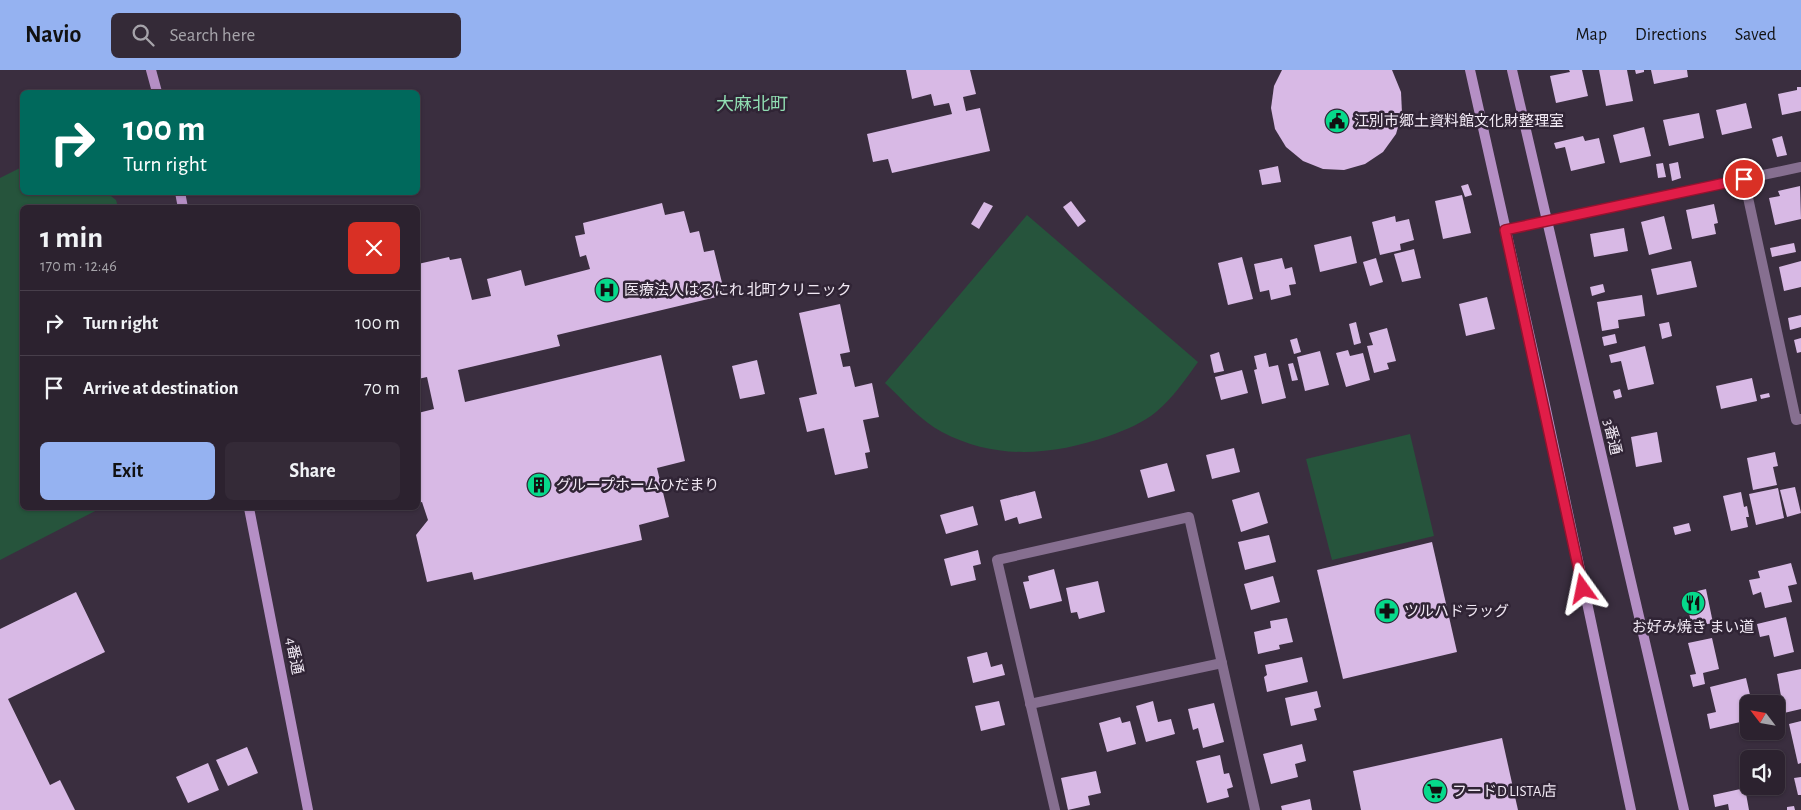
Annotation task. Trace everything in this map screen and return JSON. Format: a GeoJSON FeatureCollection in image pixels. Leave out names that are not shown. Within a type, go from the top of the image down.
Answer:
{"type":"FeatureCollection","features":[{"type":"Feature","properties":{"kind":"street"},"geometry":{"type":"LineString","coordinates":[[152,70],[157,90]]}},
{"type":"Feature","properties":{"kind":"street"},"geometry":{"type":"LineString","coordinates":[[1470,70],[1631,810]]}},
{"type":"Feature","properties":{"kind":"street","name":"3番通"},"geometry":{"type":"LineString","coordinates":[[1512,70],[1684,810]]}},
{"type":"Feature","properties":{"kind":"street"},"geometry":{"type":"LineString","coordinates":[[1505,230],[1801,166]]}},
{"type":"Feature","properties":{"kind":"street"},"geometry":{"type":"LineString","coordinates":[[1744,179],[1796,420],[1801,419]]}},
{"type":"Feature","properties":{"kind":"street","name":"4番通"},"geometry":{"type":"LineString","coordinates":[[249,510],[308,810]]}},
{"type":"Feature","properties":{"kind":"street"},"geometry":{"type":"LineString","coordinates":[[1055,810],[997,560],[1189,518],[1253,810]]}},
{"type":"Feature","properties":{"kind":"street"},"geometry":{"type":"LineString","coordinates":[[1030,704],[1222,663]]}},
{"type":"Feature","properties":{"kind":"green space"},"geometry":{"type":"Polygon","coordinates":[[[20,168],[20,195],[110,195],[116,200],[117,205],[20,205],[20,510],[97,510],[0,560],[0,178],[20,168]]]}},
{"type":"Feature","properties":{"kind":"green space"},"geometry":{"type":"Polygon","coordinates":[[[1027,215],[1198,362],[1162,407],[1145,420],[1109,436],[1046,451],[1004,451],[983,448],[934,427],[919,416],[885,383],[1027,215]]]}},
{"type":"Feature","properties":{"kind":"green space"},"geometry":{"type":"Polygon","coordinates":[[[1410,434],[1434,536],[1332,560],[1306,459],[1410,434]]]}},
{"type":"Feature","properties":{"kind":"building"},"geometry":{"type":"Polygon","coordinates":[[[906,70],[970,70],[976,94],[963,97],[966,111],[980,108],[990,151],[892,173],[888,159],[873,162],[867,134],[952,114],[949,103],[934,106],[931,94],[912,99],[906,70]]]}},
{"type":"Feature","properties":{"kind":"building","name":"江別市郷土資料館文化財整理室"},"geometry":{"type":"Polygon","coordinates":[[[1282,70],[1392,70],[1401,92],[1402,113],[1396,134],[1383,152],[1365,164],[1344,170],[1323,169],[1303,161],[1286,147],[1275,129],[1271,108],[1274,86],[1282,70]]]}},
{"type":"Feature","properties":{"kind":"building"},"geometry":{"type":"Polygon","coordinates":[[[1569,70],[1582,70],[1588,96],[1556,103],[1550,76],[1570,72],[1569,70]]]}},
{"type":"Feature","properties":{"kind":"building"},"geometry":{"type":"Polygon","coordinates":[[[1599,70],[1627,70],[1633,101],[1606,106],[1599,70]]]}},
{"type":"Feature","properties":{"kind":"building"},"geometry":{"type":"Polygon","coordinates":[[[1635,70],[1644,70],[1644,72],[1636,74],[1635,70]]]}},
{"type":"Feature","properties":{"kind":"building"},"geometry":{"type":"Polygon","coordinates":[[[1651,70],[1687,70],[1688,77],[1654,84],[1651,70]]]}},
{"type":"Feature","properties":{"kind":"building"},"geometry":{"type":"Polygon","coordinates":[[[1797,87],[1801,87],[1801,111],[1782,115],[1778,94],[1797,90],[1797,87]]]}},
{"type":"Feature","properties":{"kind":"building"},"geometry":{"type":"Polygon","coordinates":[[[1746,103],[1752,128],[1722,135],[1716,110],[1746,103]]]}},
{"type":"Feature","properties":{"kind":"building"},"geometry":{"type":"Polygon","coordinates":[[[1699,113],[1704,138],[1669,146],[1663,120],[1699,113]]]}},
{"type":"Feature","properties":{"kind":"building"},"geometry":{"type":"Polygon","coordinates":[[[1644,127],[1651,156],[1620,163],[1613,135],[1644,127]]]}},
{"type":"Feature","properties":{"kind":"building"},"geometry":{"type":"Polygon","coordinates":[[[1583,136],[1585,141],[1599,138],[1605,163],[1571,171],[1565,147],[1556,149],[1554,143],[1583,136]]]}},
{"type":"Feature","properties":{"kind":"building"},"geometry":{"type":"Polygon","coordinates":[[[1782,136],[1787,155],[1777,157],[1772,139],[1782,136]]]}},
{"type":"Feature","properties":{"kind":"building"},"geometry":{"type":"Polygon","coordinates":[[[1678,162],[1681,178],[1672,181],[1669,164],[1678,162]]]}},
{"type":"Feature","properties":{"kind":"building"},"geometry":{"type":"Polygon","coordinates":[[[1663,163],[1666,177],[1658,178],[1656,164],[1663,163]]]}},
{"type":"Feature","properties":{"kind":"building"},"geometry":{"type":"Polygon","coordinates":[[[1278,166],[1281,182],[1262,185],[1259,170],[1278,166]]]}},
{"type":"Feature","properties":{"kind":"building"},"geometry":{"type":"Polygon","coordinates":[[[1468,184],[1472,195],[1465,197],[1461,186],[1468,184]]]}},
{"type":"Feature","properties":{"kind":"building"},"geometry":{"type":"Polygon","coordinates":[[[1800,186],[1801,219],[1775,225],[1769,198],[1780,196],[1778,191],[1800,186]]]}},
{"type":"Feature","properties":{"kind":"building"},"geometry":{"type":"Polygon","coordinates":[[[1462,195],[1471,233],[1443,239],[1435,201],[1462,195]]]}},
{"type":"Feature","properties":{"kind":"building"},"geometry":{"type":"Polygon","coordinates":[[[1071,201],[1086,221],[1078,227],[1063,207],[1071,201]]]}},
{"type":"Feature","properties":{"kind":"building"},"geometry":{"type":"Polygon","coordinates":[[[984,202],[993,206],[979,229],[971,224],[984,202]]]}},
{"type":"Feature","properties":{"kind":"building","name":"グループホームひだまり"},"geometry":{"type":"Polygon","coordinates":[[[662,203],[665,215],[684,211],[690,233],[699,231],[704,252],[714,250],[725,295],[557,335],[560,346],[458,370],[465,402],[661,355],[685,461],[657,468],[669,517],[639,525],[642,540],[474,580],[472,572],[427,582],[416,535],[428,520],[422,502],[420,502],[420,412],[434,409],[427,377],[420,379],[420,264],[449,257],[450,260],[461,258],[472,300],[491,296],[487,279],[521,270],[525,286],[590,269],[586,255],[580,257],[575,236],[585,234],[583,223],[662,203]]]}},
{"type":"Feature","properties":{"kind":"building"},"geometry":{"type":"Polygon","coordinates":[[[1714,204],[1718,223],[1714,224],[1716,234],[1692,239],[1686,210],[1714,204]]]}},
{"type":"Feature","properties":{"kind":"building"},"geometry":{"type":"Polygon","coordinates":[[[1395,216],[1396,222],[1409,219],[1414,240],[1400,244],[1401,250],[1380,255],[1372,222],[1395,216]]]}},
{"type":"Feature","properties":{"kind":"building"},"geometry":{"type":"Polygon","coordinates":[[[1664,216],[1672,249],[1649,255],[1641,222],[1664,216]]]}},
{"type":"Feature","properties":{"kind":"building"},"geometry":{"type":"Polygon","coordinates":[[[1624,228],[1628,251],[1594,257],[1590,234],[1624,228]]]}},
{"type":"Feature","properties":{"kind":"building"},"geometry":{"type":"Polygon","coordinates":[[[1351,236],[1357,263],[1320,272],[1314,245],[1351,236]]]}},
{"type":"Feature","properties":{"kind":"building"},"geometry":{"type":"Polygon","coordinates":[[[1794,243],[1796,252],[1772,257],[1770,248],[1794,243]]]}},
{"type":"Feature","properties":{"kind":"building"},"geometry":{"type":"Polygon","coordinates":[[[1414,249],[1421,278],[1402,282],[1394,254],[1414,249]]]}},
{"type":"Feature","properties":{"kind":"building"},"geometry":{"type":"Polygon","coordinates":[[[1242,257],[1253,299],[1228,305],[1218,263],[1242,257]]]}},
{"type":"Feature","properties":{"kind":"building"},"geometry":{"type":"Polygon","coordinates":[[[1282,258],[1285,269],[1292,267],[1296,284],[1289,285],[1291,295],[1271,300],[1269,290],[1260,292],[1254,264],[1282,258]]]}},
{"type":"Feature","properties":{"kind":"building"},"geometry":{"type":"Polygon","coordinates":[[[1376,258],[1383,282],[1370,286],[1363,262],[1376,258]]]}},
{"type":"Feature","properties":{"kind":"building"},"geometry":{"type":"Polygon","coordinates":[[[1691,261],[1697,287],[1657,295],[1651,269],[1691,261]]]}},
{"type":"Feature","properties":{"kind":"building"},"geometry":{"type":"Polygon","coordinates":[[[1801,261],[1801,287],[1784,291],[1779,267],[1801,261]]]}},
{"type":"Feature","properties":{"kind":"building"},"geometry":{"type":"Polygon","coordinates":[[[1603,284],[1605,292],[1592,296],[1590,287],[1603,284]]]}},
{"type":"Feature","properties":{"kind":"building"},"geometry":{"type":"Polygon","coordinates":[[[1642,295],[1645,316],[1618,320],[1619,328],[1602,331],[1597,302],[1642,295]]]}},
{"type":"Feature","properties":{"kind":"building"},"geometry":{"type":"Polygon","coordinates":[[[1487,297],[1495,329],[1466,336],[1459,304],[1487,297]]]}},
{"type":"Feature","properties":{"kind":"building"},"geometry":{"type":"Polygon","coordinates":[[[840,304],[850,352],[840,354],[843,367],[850,366],[855,387],[872,383],[879,417],[863,420],[870,452],[865,453],[868,468],[835,475],[824,428],[807,432],[799,398],[817,394],[799,313],[840,304]]]}},
{"type":"Feature","properties":{"kind":"building"},"geometry":{"type":"Polygon","coordinates":[[[1801,315],[1801,327],[1790,330],[1788,318],[1801,315]]]}},
{"type":"Feature","properties":{"kind":"building"},"geometry":{"type":"Polygon","coordinates":[[[1356,322],[1361,343],[1354,345],[1349,324],[1356,322]]]}},
{"type":"Feature","properties":{"kind":"building"},"geometry":{"type":"Polygon","coordinates":[[[1669,322],[1672,336],[1662,339],[1659,324],[1669,322]]]}},
{"type":"Feature","properties":{"kind":"building"},"geometry":{"type":"Polygon","coordinates":[[[1387,328],[1396,361],[1387,363],[1389,369],[1374,373],[1367,346],[1373,345],[1369,333],[1387,328]]]}},
{"type":"Feature","properties":{"kind":"building"},"geometry":{"type":"Polygon","coordinates":[[[1615,334],[1617,343],[1604,346],[1602,337],[1615,334]]]}},
{"type":"Feature","properties":{"kind":"building"},"geometry":{"type":"Polygon","coordinates":[[[1297,338],[1301,352],[1294,354],[1290,340],[1297,338]]]}},
{"type":"Feature","properties":{"kind":"building"},"geometry":{"type":"Polygon","coordinates":[[[1801,338],[1801,352],[1797,353],[1794,340],[1801,338]]]}},
{"type":"Feature","properties":{"kind":"building"},"geometry":{"type":"Polygon","coordinates":[[[1645,346],[1654,384],[1628,390],[1621,361],[1611,363],[1609,355],[1645,346]]]}},
{"type":"Feature","properties":{"kind":"building"},"geometry":{"type":"Polygon","coordinates":[[[1348,350],[1350,356],[1363,353],[1370,380],[1346,387],[1336,353],[1348,350]]]}},
{"type":"Feature","properties":{"kind":"building"},"geometry":{"type":"Polygon","coordinates":[[[1320,351],[1329,385],[1305,391],[1297,357],[1320,351]]]}},
{"type":"Feature","properties":{"kind":"building"},"geometry":{"type":"Polygon","coordinates":[[[1219,352],[1224,371],[1214,373],[1210,355],[1219,352]]]}},
{"type":"Feature","properties":{"kind":"building"},"geometry":{"type":"Polygon","coordinates":[[[1266,353],[1269,367],[1278,365],[1286,398],[1262,404],[1254,370],[1257,369],[1254,356],[1266,353]]]}},
{"type":"Feature","properties":{"kind":"building"},"geometry":{"type":"Polygon","coordinates":[[[757,360],[765,394],[740,399],[732,366],[757,360]]]}},
{"type":"Feature","properties":{"kind":"building"},"geometry":{"type":"Polygon","coordinates":[[[1293,363],[1298,380],[1292,381],[1288,364],[1293,363]]]}},
{"type":"Feature","properties":{"kind":"building"},"geometry":{"type":"Polygon","coordinates":[[[1242,370],[1248,393],[1221,400],[1215,377],[1242,370]]]}},
{"type":"Feature","properties":{"kind":"building"},"geometry":{"type":"Polygon","coordinates":[[[1752,378],[1757,401],[1721,409],[1716,386],[1752,378]]]}},
{"type":"Feature","properties":{"kind":"building"},"geometry":{"type":"Polygon","coordinates":[[[1620,389],[1622,397],[1615,399],[1613,391],[1620,389]]]}},
{"type":"Feature","properties":{"kind":"building"},"geometry":{"type":"Polygon","coordinates":[[[1769,393],[1770,397],[1761,399],[1760,395],[1769,393]]]}},
{"type":"Feature","properties":{"kind":"building"},"geometry":{"type":"Polygon","coordinates":[[[1657,432],[1662,462],[1636,467],[1631,437],[1657,432]]]}},
{"type":"Feature","properties":{"kind":"building"},"geometry":{"type":"Polygon","coordinates":[[[1234,448],[1240,472],[1212,479],[1206,455],[1234,448]]]}},
{"type":"Feature","properties":{"kind":"building"},"geometry":{"type":"Polygon","coordinates":[[[1775,452],[1778,466],[1773,467],[1777,485],[1753,490],[1747,458],[1775,452]]]}},
{"type":"Feature","properties":{"kind":"building"},"geometry":{"type":"Polygon","coordinates":[[[1167,463],[1175,491],[1148,498],[1140,470],[1167,463]]]}},
{"type":"Feature","properties":{"kind":"building"},"geometry":{"type":"Polygon","coordinates":[[[1795,487],[1801,513],[1787,517],[1780,490],[1795,487]]]}},
{"type":"Feature","properties":{"kind":"building"},"geometry":{"type":"Polygon","coordinates":[[[1778,488],[1784,518],[1756,525],[1749,494],[1778,488]]]}},
{"type":"Feature","properties":{"kind":"building"},"geometry":{"type":"Polygon","coordinates":[[[1035,491],[1042,518],[1019,524],[1017,517],[1005,521],[1000,500],[1035,491]]]}},
{"type":"Feature","properties":{"kind":"building"},"geometry":{"type":"Polygon","coordinates":[[[1259,492],[1268,523],[1241,532],[1232,500],[1259,492]]]}},
{"type":"Feature","properties":{"kind":"building"},"geometry":{"type":"Polygon","coordinates":[[[1741,492],[1744,507],[1747,506],[1749,517],[1746,517],[1748,527],[1731,531],[1723,496],[1741,492]]]}},
{"type":"Feature","properties":{"kind":"building"},"geometry":{"type":"Polygon","coordinates":[[[973,506],[978,525],[946,534],[940,515],[973,506]]]}},
{"type":"Feature","properties":{"kind":"building"},"geometry":{"type":"Polygon","coordinates":[[[1689,523],[1691,531],[1675,535],[1673,527],[1689,523]]]}},
{"type":"Feature","properties":{"kind":"building"},"geometry":{"type":"Polygon","coordinates":[[[1269,535],[1276,562],[1245,570],[1238,542],[1269,535]]]}},
{"type":"Feature","properties":{"kind":"building","name":"ツルハドラッグ"},"geometry":{"type":"Polygon","coordinates":[[[1432,542],[1457,652],[1343,679],[1317,570],[1432,542]]]}},
{"type":"Feature","properties":{"kind":"building"},"geometry":{"type":"Polygon","coordinates":[[[978,550],[981,564],[973,566],[976,580],[951,586],[944,559],[978,550]]]}},
{"type":"Feature","properties":{"kind":"building"},"geometry":{"type":"Polygon","coordinates":[[[1791,563],[1797,584],[1788,586],[1792,602],[1765,608],[1761,592],[1753,595],[1749,580],[1760,578],[1758,571],[1791,563]]]}},
{"type":"Feature","properties":{"kind":"building"},"geometry":{"type":"Polygon","coordinates":[[[1054,569],[1062,601],[1030,609],[1023,582],[1029,581],[1028,576],[1054,569]]]}},
{"type":"Feature","properties":{"kind":"building"},"geometry":{"type":"Polygon","coordinates":[[[1273,576],[1280,602],[1251,610],[1244,584],[1273,576]]]}},
{"type":"Feature","properties":{"kind":"building"},"geometry":{"type":"Polygon","coordinates":[[[1098,581],[1105,612],[1079,619],[1077,612],[1071,613],[1066,588],[1098,581]]]}},
{"type":"Feature","properties":{"kind":"building"},"geometry":{"type":"Polygon","coordinates":[[[1706,589],[1713,623],[1692,627],[1685,594],[1706,589]]]}},
{"type":"Feature","properties":{"kind":"building"},"geometry":{"type":"Polygon","coordinates":[[[76,592],[105,652],[8,699],[50,785],[60,780],[75,810],[0,810],[0,629],[76,592]]]}},
{"type":"Feature","properties":{"kind":"building"},"geometry":{"type":"Polygon","coordinates":[[[1786,617],[1794,652],[1774,657],[1769,635],[1760,637],[1757,624],[1786,617]]]}},
{"type":"Feature","properties":{"kind":"building"},"geometry":{"type":"Polygon","coordinates":[[[1287,618],[1293,642],[1279,645],[1280,649],[1258,654],[1254,632],[1271,628],[1270,621],[1287,618]]]}},
{"type":"Feature","properties":{"kind":"building"},"geometry":{"type":"Polygon","coordinates":[[[1712,638],[1719,669],[1703,673],[1705,684],[1693,687],[1690,675],[1696,674],[1688,643],[1712,638]]]}},
{"type":"Feature","properties":{"kind":"building"},"geometry":{"type":"Polygon","coordinates":[[[987,652],[991,667],[1002,664],[1005,675],[973,683],[967,657],[987,652]]]}},
{"type":"Feature","properties":{"kind":"building"},"geometry":{"type":"Polygon","coordinates":[[[1302,657],[1308,682],[1267,692],[1264,677],[1267,675],[1265,665],[1302,657]]]}},
{"type":"Feature","properties":{"kind":"building"},"geometry":{"type":"Polygon","coordinates":[[[1801,669],[1801,709],[1785,713],[1785,695],[1781,695],[1777,674],[1801,669]]]}},
{"type":"Feature","properties":{"kind":"building"},"geometry":{"type":"Polygon","coordinates":[[[1746,678],[1750,695],[1740,695],[1740,722],[1710,729],[1707,714],[1716,712],[1710,687],[1746,678]]]}},
{"type":"Feature","properties":{"kind":"building"},"geometry":{"type":"Polygon","coordinates":[[[1317,691],[1321,707],[1314,709],[1317,720],[1291,726],[1285,698],[1317,691]]]}},
{"type":"Feature","properties":{"kind":"building"},"geometry":{"type":"Polygon","coordinates":[[[999,701],[1005,725],[981,731],[975,706],[999,701]]]}},
{"type":"Feature","properties":{"kind":"building"},"geometry":{"type":"Polygon","coordinates":[[[1153,701],[1158,722],[1171,719],[1175,734],[1146,742],[1136,706],[1153,701]]]}},
{"type":"Feature","properties":{"kind":"building"},"geometry":{"type":"Polygon","coordinates":[[[1214,703],[1224,742],[1203,748],[1198,728],[1193,730],[1188,709],[1214,703]]]}},
{"type":"Feature","properties":{"kind":"building"},"geometry":{"type":"Polygon","coordinates":[[[1120,717],[1122,723],[1130,721],[1136,744],[1107,752],[1099,723],[1120,717]]]}},
{"type":"Feature","properties":{"kind":"building"},"geometry":{"type":"Polygon","coordinates":[[[1801,721],[1801,763],[1798,764],[1789,724],[1801,721]]]}},
{"type":"Feature","properties":{"kind":"building","name":"フードD LISTA店"},"geometry":{"type":"Polygon","coordinates":[[[1502,738],[1518,810],[1361,810],[1353,771],[1502,738]]]}},
{"type":"Feature","properties":{"kind":"building"},"geometry":{"type":"Polygon","coordinates":[[[1302,744],[1306,761],[1295,764],[1298,777],[1271,784],[1263,754],[1302,744]]]}},
{"type":"Feature","properties":{"kind":"building"},"geometry":{"type":"Polygon","coordinates":[[[247,747],[258,773],[228,786],[216,760],[247,747]]]}},
{"type":"Feature","properties":{"kind":"building"},"geometry":{"type":"Polygon","coordinates":[[[1220,755],[1224,774],[1229,773],[1233,787],[1227,789],[1229,797],[1207,803],[1196,761],[1220,755]]]}},
{"type":"Feature","properties":{"kind":"building"},"geometry":{"type":"Polygon","coordinates":[[[208,763],[219,790],[188,803],[176,777],[208,763]]]}},
{"type":"Feature","properties":{"kind":"building"},"geometry":{"type":"Polygon","coordinates":[[[1096,771],[1101,793],[1088,796],[1090,805],[1068,810],[1061,778],[1096,771]]]}},
{"type":"Feature","properties":{"kind":"building"},"geometry":{"type":"Polygon","coordinates":[[[1801,777],[1801,795],[1798,795],[1794,778],[1801,777]]]}},
{"type":"Feature","properties":{"kind":"building"},"geometry":{"type":"Polygon","coordinates":[[[1740,789],[1740,795],[1746,795],[1749,810],[1729,810],[1728,804],[1715,807],[1713,795],[1740,789]]]}},
{"type":"Feature","properties":{"kind":"building"},"geometry":{"type":"Polygon","coordinates":[[[1310,799],[1312,810],[1282,810],[1281,806],[1310,799]]]}},
{"type":"Feature","properties":{"kind":"building"},"geometry":{"type":"Polygon","coordinates":[[[1794,806],[1795,810],[1787,810],[1787,807],[1794,806]]]}},
{"type":"Feature","properties":{"kind":"place","name":"江別市郷土資料館文化財整理室"},"geometry":{"type":"Point","coordinates":[1337,121]}},
{"type":"Feature","properties":{"kind":"place","name":"医療法人はるにれ 北町クリニック"},"geometry":{"type":"Point","coordinates":[607,290]}},
{"type":"Feature","properties":{"kind":"place","name":"グループホームひだまり"},"geometry":{"type":"Point","coordinates":[539,485]}},
{"type":"Feature","properties":{"kind":"place","name":"お好み焼き まい道"},"geometry":{"type":"Point","coordinates":[1693,603]}},
{"type":"Feature","properties":{"kind":"place","name":"ツルハドラッグ"},"geometry":{"type":"Point","coordinates":[1387,611]}},
{"type":"Feature","properties":{"kind":"place","name":"フードD LISTA店"},"geometry":{"type":"Point","coordinates":[1435,791]}},
{"type":"Feature","properties":{"kind":"district","name":"大麻北町"},"geometry":{"type":"Point","coordinates":[752,105]}},
{"type":"Feature","properties":{"kind":"route"},"geometry":{"type":"LineString","coordinates":[[1583,589],[1544,400],[1505,230],[1744,179]]}}]}
